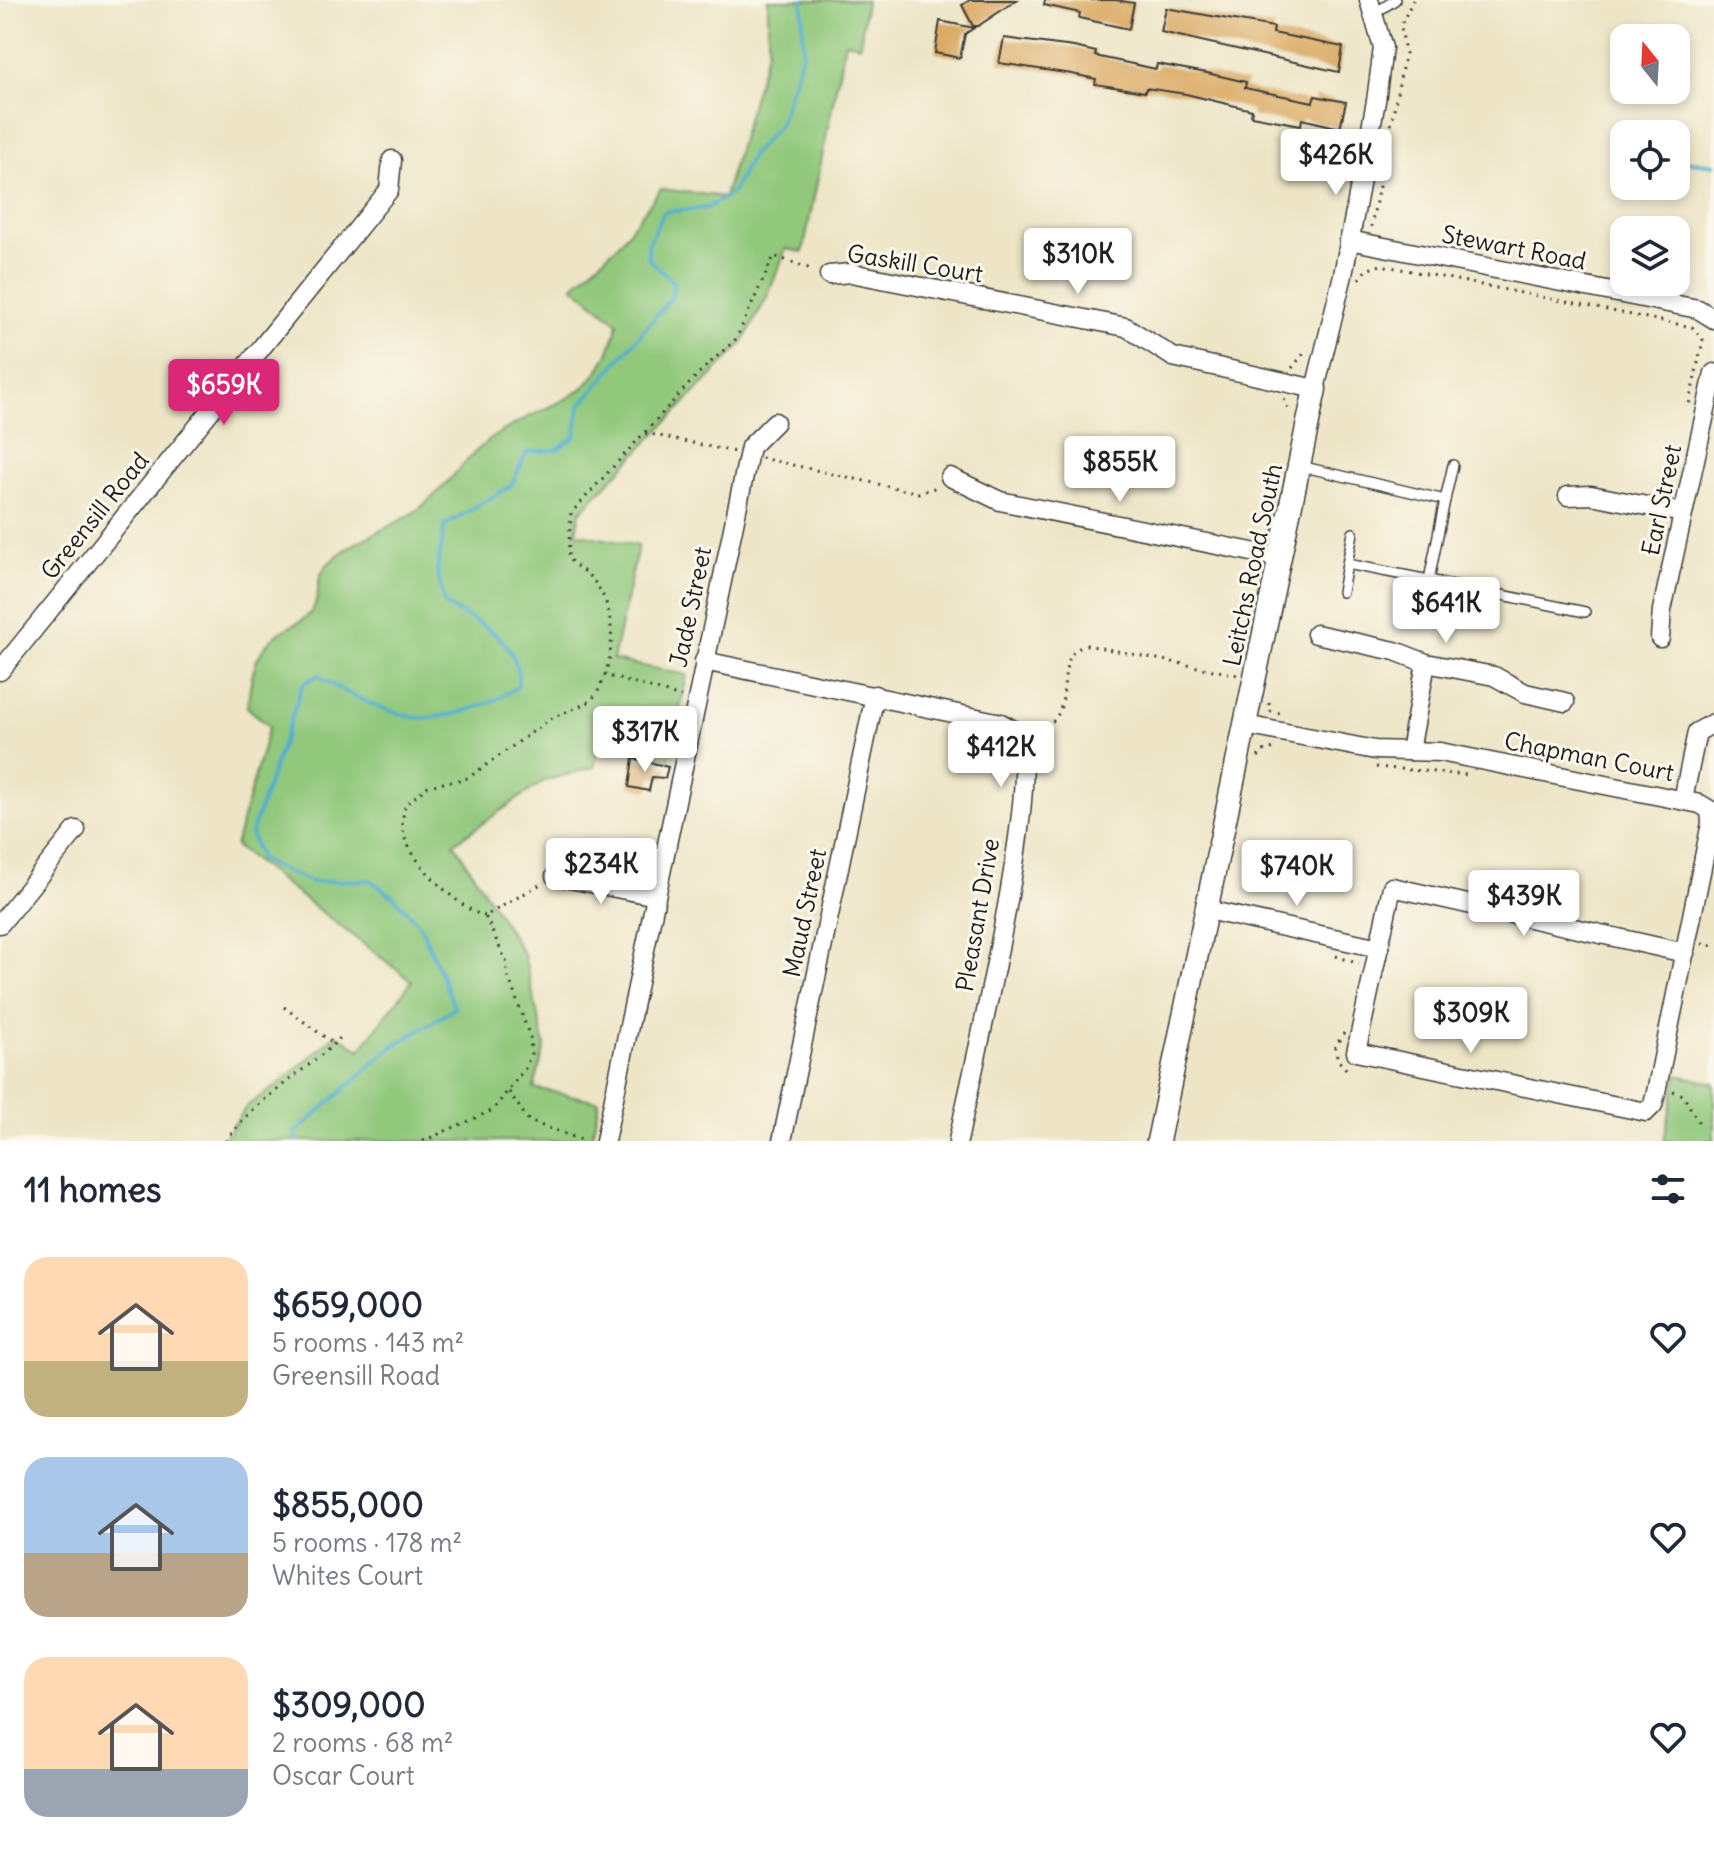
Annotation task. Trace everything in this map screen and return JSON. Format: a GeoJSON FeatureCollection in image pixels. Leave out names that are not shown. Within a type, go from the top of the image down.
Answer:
{"type":"FeatureCollection","features":[{"type":"Feature","properties":{"kind":"street","name":"Leitchs Road South"},"geometry":{"type":"LineString","coordinates":[[1158,1141],[1349,240],[1383,48],[1372,6]]}},
{"type":"Feature","properties":{"kind":"street","name":"Greensill Road"},"geometry":{"type":"LineString","coordinates":[[0,671],[389,190],[392,160]]}},
{"type":"Feature","properties":{"kind":"street","name":"Stewart Road"},"geometry":{"type":"LineString","coordinates":[[1349,240],[1698,309],[1714,319]]}},
{"type":"Feature","properties":{"kind":"street","name":"Gaskill Court"},"geometry":{"type":"LineString","coordinates":[[829,275],[851,273],[1126,327],[1173,357],[1315,389]]}},
{"type":"Feature","properties":{"kind":"street","name":"Earl Street"},"geometry":{"type":"LineString","coordinates":[[1660,638],[1662,610],[1714,373]]}},
{"type":"Feature","properties":{"kind":"street","name":"Jade Street"},"geometry":{"type":"LineString","coordinates":[[605,1141],[750,447],[775,422]]}},
{"type":"Feature","properties":{"kind":"street"},"geometry":{"type":"LineString","coordinates":[[950,477],[1000,501],[1281,558]]}},
{"type":"Feature","properties":{"kind":"street"},"geometry":{"type":"LineString","coordinates":[[1568,496],[1591,495],[1683,513]]}},
{"type":"Feature","properties":{"kind":"street"},"geometry":{"type":"LineString","coordinates":[[1316,634],[1395,651],[1426,663],[1494,676],[1525,693],[1565,702]]}},
{"type":"Feature","properties":{"kind":"street"},"geometry":{"type":"LineString","coordinates":[[704,661],[1001,723],[1019,733],[1025,745]]}},
{"type":"Feature","properties":{"kind":"street"},"geometry":{"type":"LineString","coordinates":[[1410,751],[1426,663]]}},
{"type":"Feature","properties":{"kind":"street","name":"Maud Street"},"geometry":{"type":"LineString","coordinates":[[782,1141],[875,695]]}},
{"type":"Feature","properties":{"kind":"street"},"geometry":{"type":"LineString","coordinates":[[1683,800],[1697,732],[1714,723]]}},
{"type":"Feature","properties":{"kind":"street","name":"Chapman Court"},"geometry":{"type":"LineString","coordinates":[[1245,725],[1375,750],[1440,752],[1683,800],[1710,810],[1711,823],[1653,1105],[1646,1112],[1356,1052],[1379,948]]}},
{"type":"Feature","properties":{"kind":"street","name":"Pleasant Drive"},"geometry":{"type":"LineString","coordinates":[[958,1141],[1014,862],[1025,745]]}},
{"type":"Feature","properties":{"kind":"street"},"geometry":{"type":"LineString","coordinates":[[0,924],[76,830]]}},
{"type":"Feature","properties":{"kind":"street"},"geometry":{"type":"LineString","coordinates":[[555,876],[656,896]]}},
{"type":"Feature","properties":{"kind":"street"},"geometry":{"type":"LineString","coordinates":[[1207,910],[1379,948],[1392,887],[1685,953]]}},
{"type":"Feature","properties":{"kind":"lane"},"geometry":{"type":"LineString","coordinates":[[1372,6],[1395,0]]}},
{"type":"Feature","properties":{"kind":"lane"},"geometry":{"type":"LineString","coordinates":[[1429,580],[1453,465]]}},
{"type":"Feature","properties":{"kind":"lane"},"geometry":{"type":"LineString","coordinates":[[1300,466],[1445,500]]}},
{"type":"Feature","properties":{"kind":"lane"},"geometry":{"type":"LineString","coordinates":[[1342,592],[1353,533]]}},
{"type":"Feature","properties":{"kind":"lane"},"geometry":{"type":"LineString","coordinates":[[1347,564],[1585,612]]}},
{"type":"Feature","properties":{"kind":"path"},"geometry":{"type":"LineString","coordinates":[[1353,286],[1366,270],[1370,231],[1405,53],[1401,25],[1413,0]]}},
{"type":"Feature","properties":{"kind":"path"},"geometry":{"type":"LineString","coordinates":[[555,876],[485,916],[474,913],[451,898],[411,850],[403,831],[405,805],[428,786],[468,778],[552,718],[587,703],[597,694],[611,655],[608,612],[593,580],[568,558],[571,513],[736,339],[774,256],[829,275]]}},
{"type":"Feature","properties":{"kind":"path"},"geometry":{"type":"LineString","coordinates":[[1366,270],[1381,265],[1697,329],[1703,340],[1686,421]]}},
{"type":"Feature","properties":{"kind":"path"},"geometry":{"type":"LineString","coordinates":[[1291,369],[1305,352]]}},
{"type":"Feature","properties":{"kind":"path"},"geometry":{"type":"LineString","coordinates":[[645,433],[726,453],[738,452]]}},
{"type":"Feature","properties":{"kind":"path"},"geometry":{"type":"LineString","coordinates":[[755,457],[919,493],[932,490],[950,477]]}},
{"type":"Feature","properties":{"kind":"path"},"geometry":{"type":"LineString","coordinates":[[1025,745],[1058,714],[1069,658],[1079,647],[1087,645],[1255,679]]}},
{"type":"Feature","properties":{"kind":"path"},"geometry":{"type":"LineString","coordinates":[[605,675],[696,701]]}},
{"type":"Feature","properties":{"kind":"path"},"geometry":{"type":"LineString","coordinates":[[1268,700],[1270,711]]}},
{"type":"Feature","properties":{"kind":"path"},"geometry":{"type":"LineString","coordinates":[[1263,751],[1277,747]]}},
{"type":"Feature","properties":{"kind":"path"},"geometry":{"type":"LineString","coordinates":[[1372,767],[1471,776]]}},
{"type":"Feature","properties":{"kind":"path"},"geometry":{"type":"LineString","coordinates":[[423,1141],[493,1110],[526,1067],[531,1053],[530,1037],[507,973],[506,961],[485,916]]}},
{"type":"Feature","properties":{"kind":"path"},"geometry":{"type":"LineString","coordinates":[[1323,953],[1359,964],[1359,973]]}},
{"type":"Feature","properties":{"kind":"path"},"geometry":{"type":"LineString","coordinates":[[284,1007],[334,1044]]}},
{"type":"Feature","properties":{"kind":"path"},"geometry":{"type":"LineString","coordinates":[[1347,1031],[1335,1047],[1338,1060],[1347,1070]]}},
{"type":"Feature","properties":{"kind":"path"},"geometry":{"type":"LineString","coordinates":[[226,1141],[250,1109],[341,1037]]}},
{"type":"Feature","properties":{"kind":"path"},"geometry":{"type":"LineString","coordinates":[[1669,1095],[1670,1090],[1683,1095],[1699,1123]]}},
{"type":"Feature","properties":{"kind":"path"},"geometry":{"type":"LineString","coordinates":[[509,1092],[529,1121],[585,1141]]}},
{"type":"Feature","properties":{"kind":"green space"},"geometry":{"type":"Polygon","coordinates":[[[768,0],[866,0],[860,45],[845,42],[803,252],[786,249],[768,295],[742,344],[580,512],[576,533],[638,546],[613,660],[687,675],[669,760],[599,746],[594,767],[544,781],[454,843],[524,955],[545,1046],[534,1088],[599,1101],[591,1141],[222,1141],[247,1106],[279,1084],[337,1034],[360,1050],[412,981],[235,846],[269,726],[247,707],[260,654],[274,637],[310,613],[321,575],[337,556],[416,511],[484,444],[517,423],[572,396],[599,370],[618,323],[573,286],[618,245],[661,189],[724,197],[768,48],[768,0]]]}},
{"type":"Feature","properties":{"kind":"green space"},"geometry":{"type":"Polygon","coordinates":[[[1677,1075],[1714,1083],[1714,1141],[1664,1141],[1677,1075]]]}},
{"type":"Feature","properties":{"kind":"building"},"geometry":{"type":"Polygon","coordinates":[[[970,0],[1017,0],[978,26],[973,26],[962,5],[970,0]]]}},
{"type":"Feature","properties":{"kind":"building"},"geometry":{"type":"Polygon","coordinates":[[[1045,0],[1134,3],[1129,29],[1079,18],[1080,13],[1044,5],[1045,0]]]}},
{"type":"Feature","properties":{"kind":"building"},"geometry":{"type":"Polygon","coordinates":[[[1166,8],[1274,27],[1273,33],[1343,47],[1339,72],[1161,32],[1166,8]]]}},
{"type":"Feature","properties":{"kind":"building"},"geometry":{"type":"Polygon","coordinates":[[[940,21],[974,28],[965,34],[960,58],[935,53],[940,21]]]}},
{"type":"Feature","properties":{"kind":"building"},"geometry":{"type":"Polygon","coordinates":[[[1004,38],[1074,47],[1096,52],[1095,56],[1156,69],[1157,64],[1207,73],[1246,82],[1245,88],[1313,102],[1315,96],[1346,102],[1340,128],[1302,119],[1301,125],[1251,116],[1252,110],[1186,94],[1146,88],[1145,92],[1095,84],[1096,79],[999,63],[1004,38]]]}},
{"type":"Feature","properties":{"kind":"building"},"geometry":{"type":"Polygon","coordinates":[[[633,758],[668,767],[665,778],[652,777],[649,791],[629,787],[633,758]]]}},
{"type":"Feature","properties":{"kind":"waterway"},"geometry":{"type":"LineString","coordinates":[[298,1141],[295,1133],[392,1047],[455,1008],[420,925],[394,897],[370,880],[311,882],[261,861],[251,834],[303,684],[318,675],[370,703],[400,714],[426,718],[475,708],[518,686],[517,669],[506,644],[485,627],[445,605],[437,572],[445,525],[511,486],[527,452],[556,450],[575,437],[580,406],[671,298],[674,283],[648,258],[648,245],[664,212],[707,208],[732,193],[752,154],[779,125],[803,52],[803,0]]}},
{"type":"Feature","properties":{"kind":"waterway"},"geometry":{"type":"LineString","coordinates":[[1690,162],[1714,165]]}}]}
